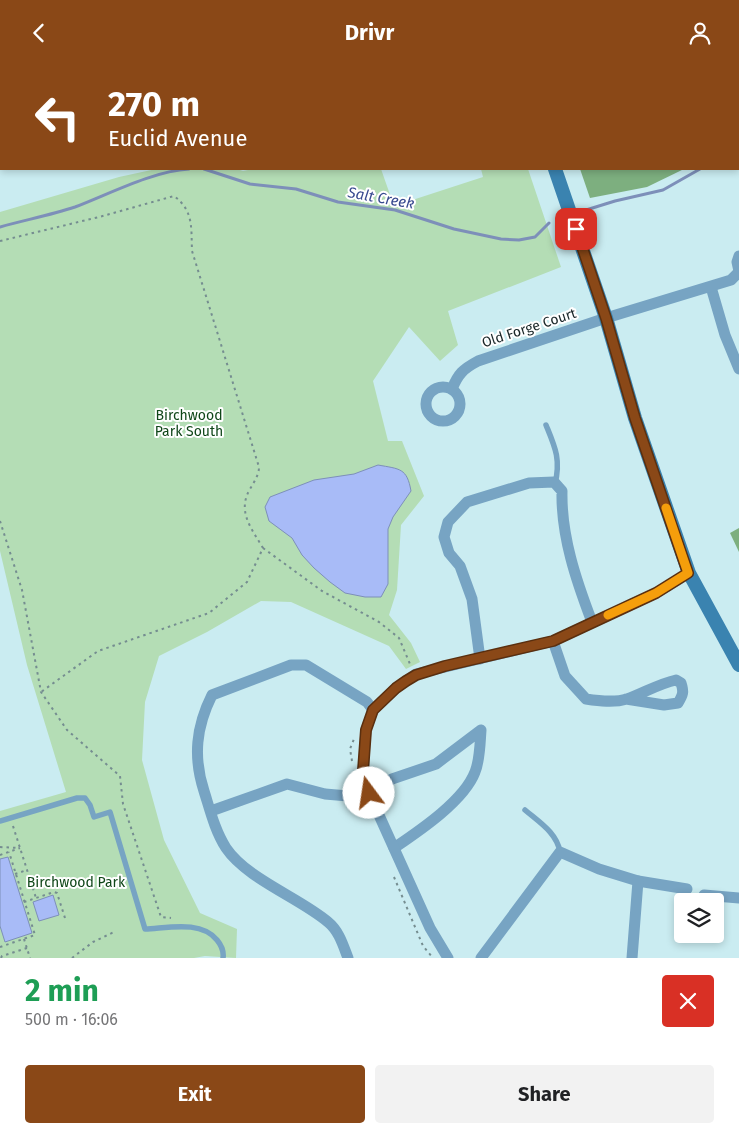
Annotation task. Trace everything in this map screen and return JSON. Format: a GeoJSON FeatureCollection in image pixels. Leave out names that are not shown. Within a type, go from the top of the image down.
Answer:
{"type":"FeatureCollection","features":[{"type":"Feature","properties":{"kind":"main road"},"geometry":{"type":"LineString","coordinates":[[556,170],[606,318],[635,418],[688,573],[739,665]]}},
{"type":"Feature","properties":{"kind":"street","name":"Old Forge Court"},"geometry":{"type":"LineString","coordinates":[[452,389],[457,377],[465,367],[478,361],[606,318],[731,280],[739,271],[737,262],[739,256]]}},
{"type":"Feature","properties":{"kind":"street"},"geometry":{"type":"LineString","coordinates":[[711,287],[739,369]]}},
{"type":"Feature","properties":{"kind":"street"},"geometry":{"type":"LineString","coordinates":[[480,659],[472,599],[460,567],[449,553],[444,537],[448,521],[467,502],[529,483],[554,482],[562,491],[561,510],[574,575],[592,622]]}},
{"type":"Feature","properties":{"kind":"street"},"geometry":{"type":"LineString","coordinates":[[448,958],[430,928],[369,793],[363,771],[363,753],[366,730],[373,710],[396,688],[416,675],[553,641],[656,593],[688,573]]}},
{"type":"Feature","properties":{"kind":"street"},"geometry":{"type":"LineString","coordinates":[[553,641],[565,676],[586,699],[607,701],[626,699]]}},
{"type":"Feature","properties":{"kind":"street"},"geometry":{"type":"LineString","coordinates":[[348,958],[341,938],[328,922],[244,865],[227,849],[218,832],[200,779],[197,754],[203,713],[212,695],[291,665],[306,665],[367,702],[373,710]]}},
{"type":"Feature","properties":{"kind":"street"},"geometry":{"type":"LineString","coordinates":[[211,811],[287,784],[324,794],[348,796],[357,792],[369,793],[392,779],[436,764],[481,730],[476,772],[462,794],[418,832],[394,848]]}},
{"type":"Feature","properties":{"kind":"street"},"geometry":{"type":"LineString","coordinates":[[481,958],[560,852],[599,869],[638,881],[687,889]]}},
{"type":"Feature","properties":{"kind":"street"},"geometry":{"type":"LineString","coordinates":[[632,958],[638,881]]}},
{"type":"Feature","properties":{"kind":"street"},"geometry":{"type":"LineString","coordinates":[[724,897],[739,898]]}},
{"type":"Feature","properties":{"kind":"lane"},"geometry":{"type":"LineString","coordinates":[[546,425],[556,449],[559,468],[555,483]]}},
{"type":"Feature","properties":{"kind":"lane"},"geometry":{"type":"LineString","coordinates":[[0,821],[77,798],[85,798],[90,805],[94,817],[110,812],[145,929],[176,927],[200,929],[213,934],[220,942],[224,951],[223,958]]}},
{"type":"Feature","properties":{"kind":"lane"},"geometry":{"type":"LineString","coordinates":[[525,810],[554,835],[560,852]]}},
{"type":"Feature","properties":{"kind":"path"},"geometry":{"type":"LineString","coordinates":[[0,241],[99,217],[174,195],[182,203],[190,216],[192,251],[259,467],[259,473],[245,497],[244,512],[252,531],[263,548],[247,582],[209,613],[98,651],[41,692]]}},
{"type":"Feature","properties":{"kind":"path"},"geometry":{"type":"LineString","coordinates":[[0,521],[22,590],[41,692],[67,730],[120,776],[123,804],[161,917],[177,919]]}},
{"type":"Feature","properties":{"kind":"path"},"geometry":{"type":"LineString","coordinates":[[13,824],[36,897]]}},
{"type":"Feature","properties":{"kind":"path"},"geometry":{"type":"LineString","coordinates":[[0,847],[20,848]]}},
{"type":"Feature","properties":{"kind":"path"},"geometry":{"type":"LineString","coordinates":[[0,855],[20,848]]}},
{"type":"Feature","properties":{"kind":"path"},"geometry":{"type":"LineString","coordinates":[[0,947],[35,935],[9,852]]}},
{"type":"Feature","properties":{"kind":"path"},"geometry":{"type":"LineString","coordinates":[[16,874],[27,870]]}},
{"type":"Feature","properties":{"kind":"path"},"geometry":{"type":"LineString","coordinates":[[23,900],[42,897],[54,892],[57,893],[65,918]]}},
{"type":"Feature","properties":{"kind":"path"},"geometry":{"type":"LineString","coordinates":[[72,958],[93,942],[114,932]]}},
{"type":"Feature","properties":{"kind":"path"},"geometry":{"type":"LineString","coordinates":[[24,939],[30,958]]}},
{"type":"Feature","properties":{"kind":"path"},"geometry":{"type":"LineString","coordinates":[[1,958],[2,955],[27,948]]}},
{"type":"Feature","properties":{"kind":"green space","name":"Birchwood Park South"},"geometry":{"type":"Polygon","coordinates":[[[151,170],[381,170],[394,206],[483,177],[481,170],[528,170],[561,267],[448,311],[458,345],[440,361],[409,327],[373,381],[388,441],[402,441],[424,496],[401,525],[397,590],[389,615],[411,643],[420,662],[406,669],[389,646],[291,602],[261,601],[207,632],[159,656],[145,702],[142,760],[164,840],[200,913],[237,929],[236,958],[205,956],[194,958],[0,958],[0,811],[66,792],[27,665],[0,551],[0,212],[119,177],[151,170]]]}},
{"type":"Feature","properties":{"kind":"green space"},"geometry":{"type":"Polygon","coordinates":[[[580,170],[682,170],[647,187],[590,198],[580,170]]]}},
{"type":"Feature","properties":{"kind":"green space"},"geometry":{"type":"Polygon","coordinates":[[[739,528],[739,552],[730,533],[739,528]]]}},
{"type":"Feature","properties":{"kind":"water"},"geometry":{"type":"Polygon","coordinates":[[[378,465],[397,469],[405,474],[411,491],[393,517],[388,529],[388,584],[381,597],[365,597],[345,593],[314,568],[302,555],[292,538],[269,521],[265,507],[270,497],[314,480],[354,474],[378,465]]]}},
{"type":"Feature","properties":{"kind":"water"},"geometry":{"type":"Polygon","coordinates":[[[8,857],[32,933],[5,942],[0,926],[0,859],[8,857]]]}},
{"type":"Feature","properties":{"kind":"water"},"geometry":{"type":"Polygon","coordinates":[[[53,895],[59,915],[39,921],[33,902],[53,895]]]}},
{"type":"Feature","properties":{"kind":"waterway","name":"Salt Creek"},"geometry":{"type":"LineString","coordinates":[[0,227],[57,213],[146,178],[182,170]]}},
{"type":"Feature","properties":{"kind":"waterway","name":"Salt Creek"},"geometry":{"type":"LineString","coordinates":[[207,170],[250,184],[296,189],[338,202],[395,210],[454,229],[501,239],[519,240],[535,237],[549,223]]}},
{"type":"Feature","properties":{"kind":"waterway","name":"Salt Creek"},"geometry":{"type":"LineString","coordinates":[[586,210],[663,190],[698,170]]}},
{"type":"Feature","properties":{"kind":"slow traffic"},"geometry":{"type":"LineString","coordinates":[[608,615],[656,593],[688,573],[666,508]]}},
{"type":"Feature","properties":{"kind":"route"},"geometry":{"type":"LineString","coordinates":[[369,793],[363,771],[366,730],[373,710],[406,681],[416,675],[445,666],[553,641],[656,593],[688,573],[635,418],[606,318],[576,229]]}},
{"type":"Feature","properties":{"kind":"park label","name":"Birchwood Park"},"geometry":{"type":"Point","coordinates":[76,882]}}]}
